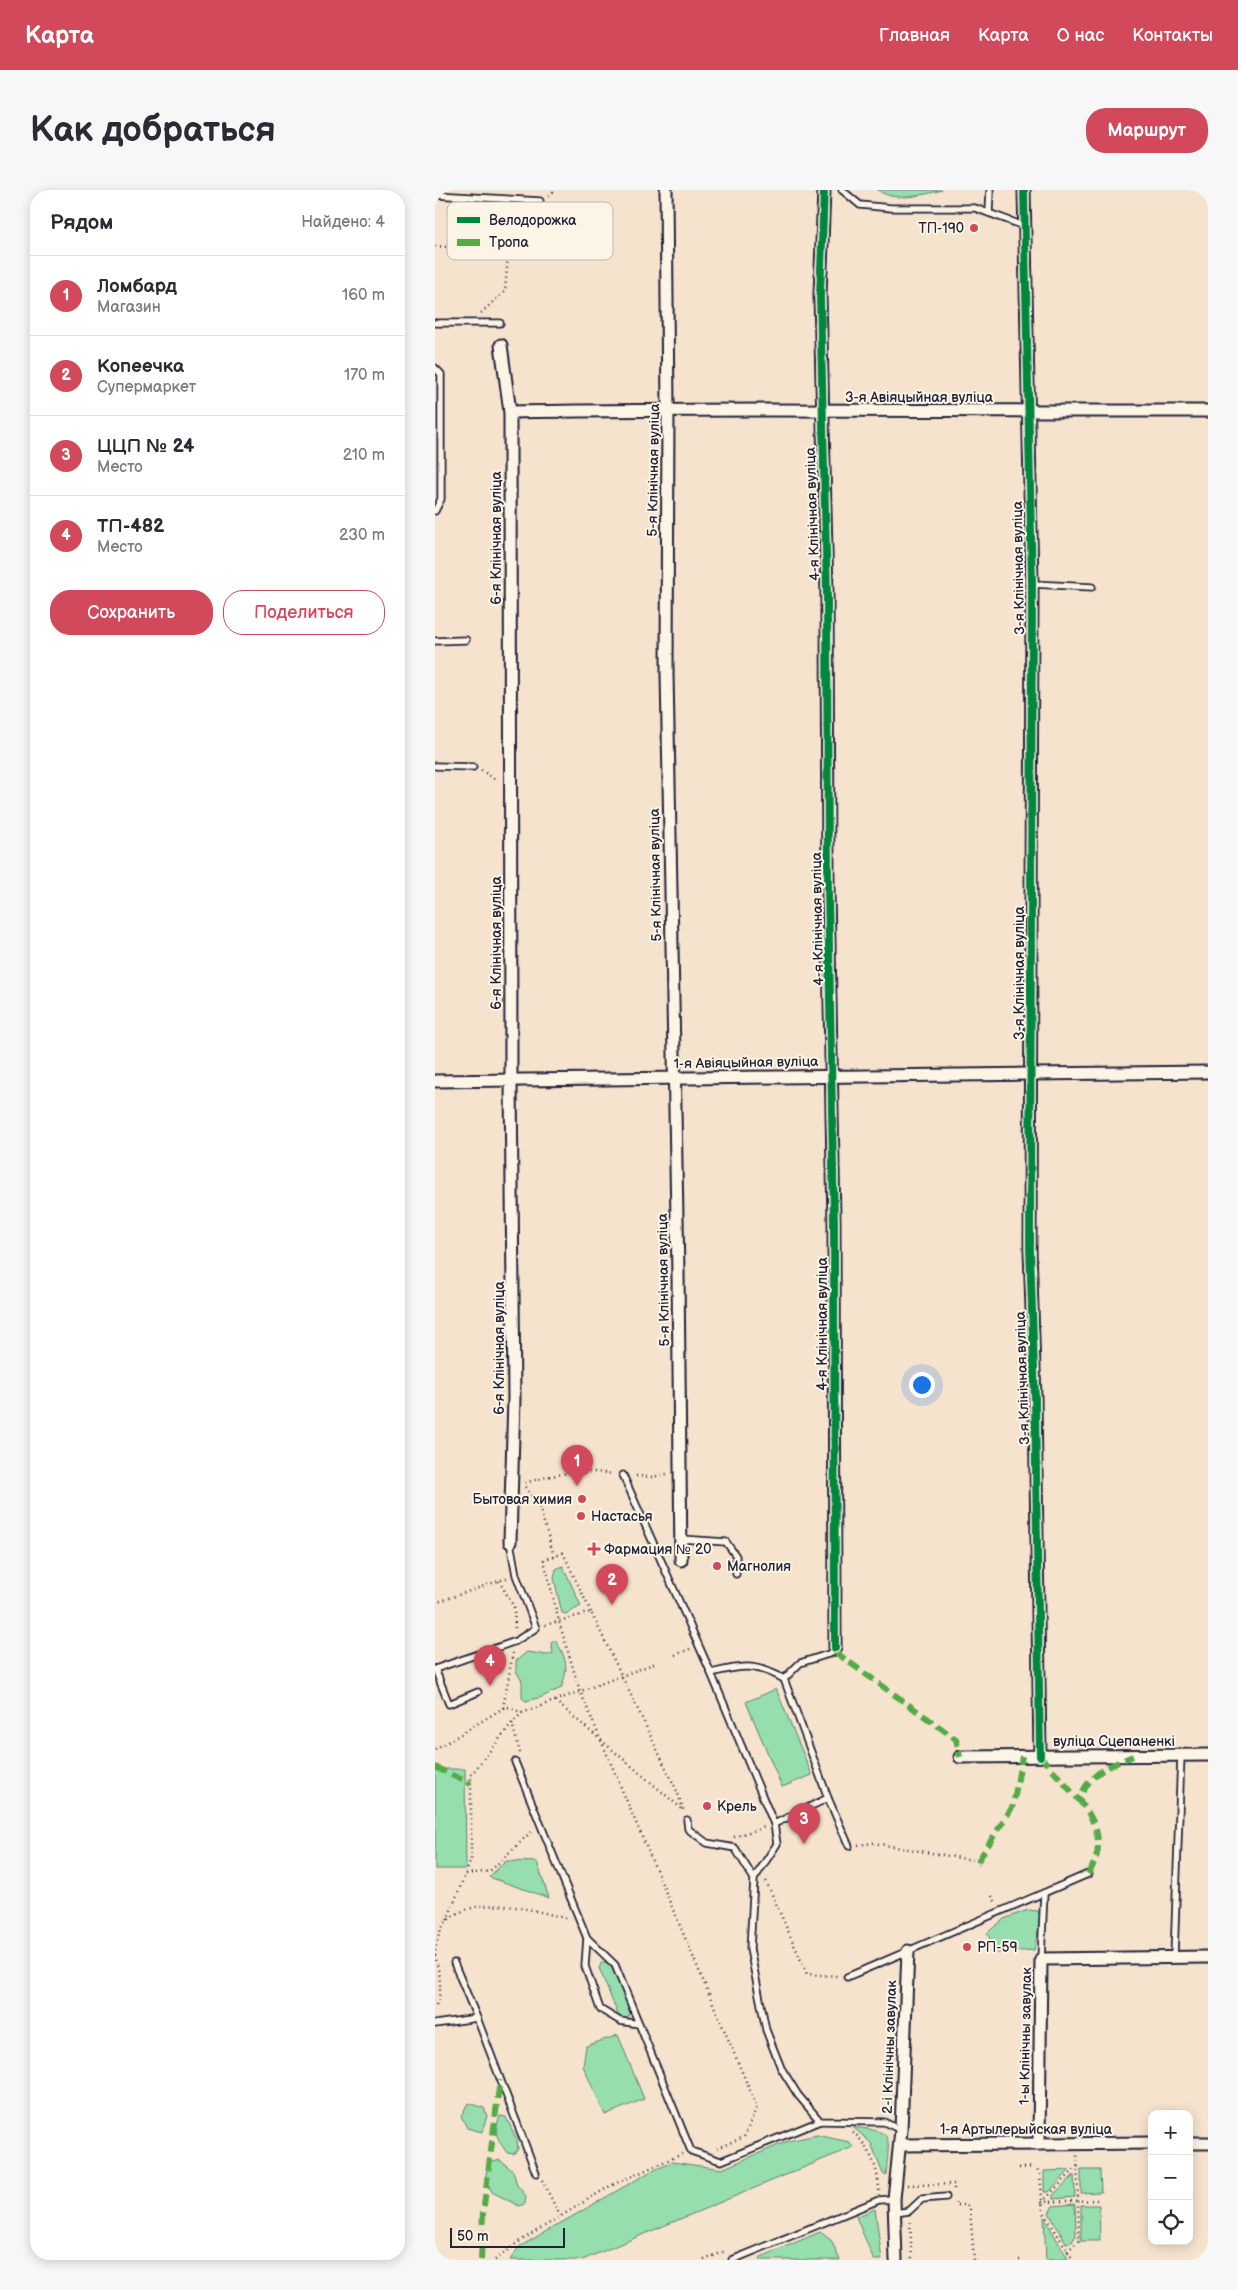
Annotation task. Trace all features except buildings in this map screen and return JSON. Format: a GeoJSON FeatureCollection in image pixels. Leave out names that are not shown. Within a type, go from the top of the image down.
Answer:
{"type":"FeatureCollection","features":[{"type":"Feature","properties":{"kind":"street","name":"5-я Клінічная вуліца"},"geometry":{"type":"LineString","coordinates":[[667,190],[669,408],[667,673],[679,1273],[681,1560]]}},
{"type":"Feature","properties":{"kind":"street","name":"4-я Клінічная вуліца"},"geometry":{"type":"LineString","coordinates":[[824,190],[820,295],[827,595],[835,1648]]}},
{"type":"Feature","properties":{"kind":"street","name":"3-я Клінічная вуліца"},"geometry":{"type":"LineString","coordinates":[[1024,190],[1027,412],[1032,584],[1030,1249],[1035,1399],[1040,1756]]}},
{"type":"Feature","properties":{"kind":"street","name":"6-я Клінічная вуліца"},"geometry":{"type":"LineString","coordinates":[[501,345],[510,412],[511,1081],[514,1398],[510,1542]]}},
{"type":"Feature","properties":{"kind":"street","name":"3-я Авіяцыйная вуліца"},"geometry":{"type":"LineString","coordinates":[[510,412],[669,408],[822,411],[1208,411]]}},
{"type":"Feature","properties":{"kind":"street","name":"1-я Авіяцыйная вуліца"},"geometry":{"type":"LineString","coordinates":[[435,1081],[1208,1072]]}},
{"type":"Feature","properties":{"kind":"street","name":"вуліца Сцепаненкі"},"geometry":{"type":"LineString","coordinates":[[960,1757],[1208,1755]]}},
{"type":"Feature","properties":{"kind":"street","name":"2-і Клінічны завулак"},"geometry":{"type":"LineString","coordinates":[[896,2260],[894,2199],[901,2130],[908,1951]]}},
{"type":"Feature","properties":{"kind":"street"},"geometry":{"type":"LineString","coordinates":[[1041,1959],[1208,1957]]}},
{"type":"Feature","properties":{"kind":"street","name":"1-ы Клінічны завулак"},"geometry":{"type":"LineString","coordinates":[[1039,2144],[1041,1959]]}},
{"type":"Feature","properties":{"kind":"street","name":"1-я Артылерыйская вуліца"},"geometry":{"type":"LineString","coordinates":[[900,2145],[1148,2143]]}},
{"type":"Feature","properties":{"kind":"street"},"geometry":{"type":"LineString","coordinates":[[1193,2143],[1208,2143]]}},
{"type":"Feature","properties":{"kind":"lane"},"geometry":{"type":"LineString","coordinates":[[842,190],[860,205],[891,208],[975,208],[1024,226]]}},
{"type":"Feature","properties":{"kind":"lane"},"geometry":{"type":"LineString","coordinates":[[989,213],[990,190]]}},
{"type":"Feature","properties":{"kind":"lane"},"geometry":{"type":"LineString","coordinates":[[435,195],[540,201]]}},
{"type":"Feature","properties":{"kind":"lane"},"geometry":{"type":"LineString","coordinates":[[435,323],[500,323]]}},
{"type":"Feature","properties":{"kind":"lane"},"geometry":{"type":"LineString","coordinates":[[435,368],[441,374],[441,499],[435,511]]}},
{"type":"Feature","properties":{"kind":"lane"},"geometry":{"type":"LineString","coordinates":[[1032,584],[1092,587]]}},
{"type":"Feature","properties":{"kind":"lane"},"geometry":{"type":"LineString","coordinates":[[435,641],[466,640]]}},
{"type":"Feature","properties":{"kind":"lane"},"geometry":{"type":"LineString","coordinates":[[435,766],[473,766]]}},
{"type":"Feature","properties":{"kind":"lane"},"geometry":{"type":"LineString","coordinates":[[623,1475],[711,1673],[774,1824],[777,1844],[754,1879],[749,1949],[766,2030],[781,2068],[798,2096],[820,2121]]}},
{"type":"Feature","properties":{"kind":"lane"},"geometry":{"type":"LineString","coordinates":[[681,1539],[726,1542],[736,1556],[736,1574]]}},
{"type":"Feature","properties":{"kind":"lane"},"geometry":{"type":"LineString","coordinates":[[477,1692],[449,1704],[435,1669],[516,1641],[536,1628],[515,1575],[510,1542]]}},
{"type":"Feature","properties":{"kind":"lane"},"geometry":{"type":"LineString","coordinates":[[784,1679],[800,1663],[835,1652],[835,1648]]}},
{"type":"Feature","properties":{"kind":"lane"},"geometry":{"type":"LineString","coordinates":[[711,1673],[737,1666],[764,1668],[784,1679],[828,1798],[849,1846]]}},
{"type":"Feature","properties":{"kind":"lane"},"geometry":{"type":"LineString","coordinates":[[1174,1957],[1181,1755]]}},
{"type":"Feature","properties":{"kind":"lane"},"geometry":{"type":"LineString","coordinates":[[515,1762],[587,1938],[615,1965],[691,2151],[721,2161],[820,2121],[884,2122],[901,2130]]}},
{"type":"Feature","properties":{"kind":"lane"},"geometry":{"type":"LineString","coordinates":[[774,1824],[828,1798]]}},
{"type":"Feature","properties":{"kind":"lane"},"geometry":{"type":"LineString","coordinates":[[687,1820],[688,1829],[707,1843],[735,1848],[754,1879]]}},
{"type":"Feature","properties":{"kind":"lane"},"geometry":{"type":"LineString","coordinates":[[847,1977],[1088,1874]]}},
{"type":"Feature","properties":{"kind":"lane"},"geometry":{"type":"LineString","coordinates":[[1041,1959],[1044,1893]]}},
{"type":"Feature","properties":{"kind":"lane"},"geometry":{"type":"LineString","coordinates":[[587,1938],[585,1966],[600,2009],[620,2021],[639,2024]]}},
{"type":"Feature","properties":{"kind":"lane"},"geometry":{"type":"LineString","coordinates":[[454,1962],[536,2173]]}},
{"type":"Feature","properties":{"kind":"lane"},"geometry":{"type":"LineString","coordinates":[[435,2024],[477,2018]]}},
{"type":"Feature","properties":{"kind":"lane"},"geometry":{"type":"LineString","coordinates":[[895,2213],[909,2211],[922,2199],[946,2197]]}},
{"type":"Feature","properties":{"kind":"lane"},"geometry":{"type":"LineString","coordinates":[[732,2260],[879,2200],[894,2199]]}},
{"type":"Feature","properties":{"kind":"path"},"geometry":{"type":"LineString","coordinates":[[472,322],[505,291],[508,260]]}},
{"type":"Feature","properties":{"kind":"path"},"geometry":{"type":"LineString","coordinates":[[487,773],[495,780]]}},
{"type":"Feature","properties":{"kind":"path"},"geometry":{"type":"LineString","coordinates":[[554,1556],[539,1506],[522,1484],[558,1473],[601,1472],[652,1477],[679,1471]]}},
{"type":"Feature","properties":{"kind":"path"},"geometry":{"type":"LineString","coordinates":[[687,1820],[677,1791],[563,1553],[544,1560],[559,1622],[580,1691],[757,2107],[744,2137],[715,2149]]}},
{"type":"Feature","properties":{"kind":"path"},"geometry":{"type":"LineString","coordinates":[[435,1603],[515,1575]]}},
{"type":"Feature","properties":{"kind":"path"},"geometry":{"type":"LineString","coordinates":[[499,1581],[514,1607],[516,1641],[503,1708]]}},
{"type":"Feature","properties":{"kind":"path"},"geometry":{"type":"LineString","coordinates":[[543,1626],[591,1612]]}},
{"type":"Feature","properties":{"kind":"path"},"geometry":{"type":"LineString","coordinates":[[675,1655],[698,1645]]}},
{"type":"Feature","properties":{"kind":"path"},"geometry":{"type":"LineString","coordinates":[[435,1951],[438,1936],[447,1920],[471,1860],[471,1776],[522,1713],[656,1663]]}},
{"type":"Feature","properties":{"kind":"path"},"geometry":{"type":"LineString","coordinates":[[555,1701],[683,1810]]}},
{"type":"Feature","properties":{"kind":"path"},"geometry":{"type":"LineString","coordinates":[[435,1750],[503,1708],[509,1706],[522,1713]]}},
{"type":"Feature","properties":{"kind":"path"},"geometry":{"type":"LineString","coordinates":[[512,1723],[521,1755]]}},
{"type":"Feature","properties":{"kind":"path"},"geometry":{"type":"LineString","coordinates":[[728,1839],[774,1824]]}},
{"type":"Feature","properties":{"kind":"path"},"geometry":{"type":"LineString","coordinates":[[466,1874],[490,1871],[538,1826]]}},
{"type":"Feature","properties":{"kind":"path"},"geometry":{"type":"LineString","coordinates":[[849,1846],[873,1843],[977,1862],[980,1866]]}},
{"type":"Feature","properties":{"kind":"path"},"geometry":{"type":"LineString","coordinates":[[762,1873],[807,1974],[847,1977]]}},
{"type":"Feature","properties":{"kind":"path"},"geometry":{"type":"LineString","coordinates":[[447,1920],[462,1911],[493,1905],[520,1907],[580,1922]]}},
{"type":"Feature","properties":{"kind":"path"},"geometry":{"type":"LineString","coordinates":[[435,1955],[440,1979],[440,1999],[435,2008]]}},
{"type":"Feature","properties":{"kind":"path"},"geometry":{"type":"LineString","coordinates":[[840,2120],[863,2140],[878,2174],[879,2200]]}},
{"type":"Feature","properties":{"kind":"path"},"geometry":{"type":"LineString","coordinates":[[1067,2251],[1079,2241],[1077,2144]]}},
{"type":"Feature","properties":{"kind":"path"},"geometry":{"type":"LineString","coordinates":[[495,2260],[517,2243],[610,2186],[667,2159],[691,2151]]}},
{"type":"Feature","properties":{"kind":"path"},"geometry":{"type":"LineString","coordinates":[[1042,2202],[1077,2166]]}},
{"type":"Feature","properties":{"kind":"path"},"geometry":{"type":"LineString","coordinates":[[1019,2168],[1036,2167],[1040,2174],[1043,2211],[1073,2260]]}},
{"type":"Feature","properties":{"kind":"path"},"geometry":{"type":"LineString","coordinates":[[536,2173],[546,2184],[560,2216]]}},
{"type":"Feature","properties":{"kind":"path"},"geometry":{"type":"LineString","coordinates":[[904,2185],[954,2184],[954,2191]]}},
{"type":"Feature","properties":{"kind":"path"},"geometry":{"type":"LineString","coordinates":[[954,2198],[955,2205],[967,2205],[970,2209],[974,2260]]}},
{"type":"Feature","properties":{"kind":"path"},"geometry":{"type":"LineString","coordinates":[[1042,2202],[1099,2200]]}},
{"type":"Feature","properties":{"kind":"path"},"geometry":{"type":"LineString","coordinates":[[909,2211],[912,2260]]}},
{"type":"Feature","properties":{"kind":"green space"},"geometry":{"type":"Polygon","coordinates":[[[878,190],[942,190],[918,196],[900,197],[885,194],[878,190]]]}},
{"type":"Feature","properties":{"kind":"green space"},"geometry":{"type":"Polygon","coordinates":[[[563,1566],[581,1606],[566,1614],[562,1613],[554,1578],[556,1569],[563,1566]]]}},
{"type":"Feature","properties":{"kind":"green space"},"geometry":{"type":"Polygon","coordinates":[[[555,1640],[562,1652],[566,1669],[561,1688],[542,1697],[526,1701],[522,1698],[522,1681],[516,1671],[516,1661],[527,1652],[547,1655],[553,1653],[551,1643],[555,1640]]]}},
{"type":"Feature","properties":{"kind":"green space"},"geometry":{"type":"Polygon","coordinates":[[[776,1689],[812,1775],[782,1787],[746,1702],[776,1689]]]}},
{"type":"Feature","properties":{"kind":"green space"},"geometry":{"type":"Polygon","coordinates":[[[435,1769],[465,1769],[466,1869],[435,1869],[435,1769]]]}},
{"type":"Feature","properties":{"kind":"green space"},"geometry":{"type":"Polygon","coordinates":[[[506,1861],[537,1862],[549,1898],[489,1877],[506,1861]]]}},
{"type":"Feature","properties":{"kind":"green space"},"geometry":{"type":"Polygon","coordinates":[[[1028,1910],[1038,1911],[1041,1919],[1034,1950],[997,1953],[987,1933],[1004,1919],[1028,1910]]]}},
{"type":"Feature","properties":{"kind":"green space"},"geometry":{"type":"Polygon","coordinates":[[[602,1962],[610,1963],[631,2012],[627,2018],[619,2017],[599,1968],[602,1962]]]}},
{"type":"Feature","properties":{"kind":"green space"},"geometry":{"type":"Polygon","coordinates":[[[618,2035],[644,2099],[605,2115],[583,2066],[586,2046],[618,2035]]]}},
{"type":"Feature","properties":{"kind":"green space"},"geometry":{"type":"Polygon","coordinates":[[[468,2103],[484,2108],[487,2116],[482,2132],[467,2128],[461,2116],[468,2103]]]}},
{"type":"Feature","properties":{"kind":"green space"},"geometry":{"type":"Polygon","coordinates":[[[500,2116],[506,2117],[517,2140],[518,2149],[514,2154],[507,2153],[497,2136],[500,2116]]]}},
{"type":"Feature","properties":{"kind":"green space"},"geometry":{"type":"Polygon","coordinates":[[[853,2127],[877,2131],[887,2138],[886,2175],[883,2174],[871,2143],[853,2127]]]}},
{"type":"Feature","properties":{"kind":"green space"},"geometry":{"type":"Polygon","coordinates":[[[817,2135],[849,2142],[853,2147],[582,2260],[510,2260],[519,2247],[648,2173],[672,2162],[722,2169],[788,2141],[817,2135]]]}},
{"type":"Feature","properties":{"kind":"green space"},"geometry":{"type":"Polygon","coordinates":[[[500,2160],[513,2171],[517,2185],[526,2196],[525,2204],[519,2206],[492,2192],[485,2178],[489,2163],[500,2160]]]}},
{"type":"Feature","properties":{"kind":"green space"},"geometry":{"type":"Polygon","coordinates":[[[1070,2170],[1049,2192],[1044,2192],[1044,2171],[1070,2170]]]}},
{"type":"Feature","properties":{"kind":"green space"},"geometry":{"type":"Polygon","coordinates":[[[1081,2170],[1100,2170],[1101,2192],[1081,2193],[1081,2170]]]}},
{"type":"Feature","properties":{"kind":"green space"},"geometry":{"type":"Polygon","coordinates":[[[1074,2175],[1075,2197],[1053,2199],[1053,2195],[1074,2175]]]}},
{"type":"Feature","properties":{"kind":"green space"},"geometry":{"type":"Polygon","coordinates":[[[1075,2204],[1076,2235],[1072,2242],[1066,2243],[1049,2213],[1053,2206],[1075,2204]]]}},
{"type":"Feature","properties":{"kind":"green space"},"geometry":{"type":"Polygon","coordinates":[[[1081,2205],[1099,2205],[1100,2241],[1081,2241],[1081,2205]]]}},
{"type":"Feature","properties":{"kind":"green space"},"geometry":{"type":"Polygon","coordinates":[[[875,2209],[882,2260],[874,2260],[856,2217],[875,2209]]]}},
{"type":"Feature","properties":{"kind":"green space"},"geometry":{"type":"Polygon","coordinates":[[[1044,2217],[1068,2259],[1046,2260],[1044,2217]]]}},
{"type":"Feature","properties":{"kind":"green space"},"geometry":{"type":"Polygon","coordinates":[[[820,2232],[831,2240],[840,2260],[760,2260],[759,2258],[820,2232]]]}},
{"type":"Feature","properties":{"kind":"marked path"},"geometry":{"type":"LineString","coordinates":[[835,1652],[956,1739],[960,1757]]}},
{"type":"Feature","properties":{"kind":"marked path"},"geometry":{"type":"LineString","coordinates":[[978,1861],[1013,1806],[1022,1756]]}},
{"type":"Feature","properties":{"kind":"marked path"},"geometry":{"type":"LineString","coordinates":[[1040,1756],[1079,1800]]}},
{"type":"Feature","properties":{"kind":"marked path"},"geometry":{"type":"LineString","coordinates":[[1088,1874],[1097,1855],[1097,1836],[1091,1818],[1079,1800],[1088,1783],[1100,1772],[1133,1756]]}},
{"type":"Feature","properties":{"kind":"marked path"},"geometry":{"type":"LineString","coordinates":[[435,1767],[471,1784]]}},
{"type":"Feature","properties":{"kind":"marked path"},"geometry":{"type":"LineString","coordinates":[[481,2260],[483,2213],[500,2080]]}},
{"type":"Feature","properties":{"kind":"cycle path"},"geometry":{"type":"LineString","coordinates":[[824,190],[820,295],[827,595],[828,889],[834,1222],[835,1648]]}},
{"type":"Feature","properties":{"kind":"cycle path"},"geometry":{"type":"LineString","coordinates":[[1024,190],[1032,584],[1030,1249],[1035,1399],[1040,1756]]}},
{"type":"Feature","properties":{"kind":"place","name":"ТП-190"},"geometry":{"type":"Point","coordinates":[974,228]}},
{"type":"Feature","properties":{"kind":"place","name":"Ломбард"},"geometry":{"type":"Point","coordinates":[577,1486]}},
{"type":"Feature","properties":{"kind":"place","name":"Бытовая химия"},"geometry":{"type":"Point","coordinates":[582,1499]}},
{"type":"Feature","properties":{"kind":"place","name":"Настасья"},"geometry":{"type":"Point","coordinates":[581,1516]}},
{"type":"Feature","properties":{"kind":"place","name":"Фармация № 20"},"geometry":{"type":"Point","coordinates":[594,1549]}},
{"type":"Feature","properties":{"kind":"place","name":"Магнолия"},"geometry":{"type":"Point","coordinates":[717,1566]}},
{"type":"Feature","properties":{"kind":"place","name":"Копеечка"},"geometry":{"type":"Point","coordinates":[612,1605]}},
{"type":"Feature","properties":{"kind":"place","name":"ТП-482"},"geometry":{"type":"Point","coordinates":[490,1686]}},
{"type":"Feature","properties":{"kind":"place","name":"Крель"},"geometry":{"type":"Point","coordinates":[707,1806]}},
{"type":"Feature","properties":{"kind":"place","name":"ЦЦП № 24"},"geometry":{"type":"Point","coordinates":[804,1844]}},
{"type":"Feature","properties":{"kind":"place","name":"РП-59"},"geometry":{"type":"Point","coordinates":[967,1947]}}]}
